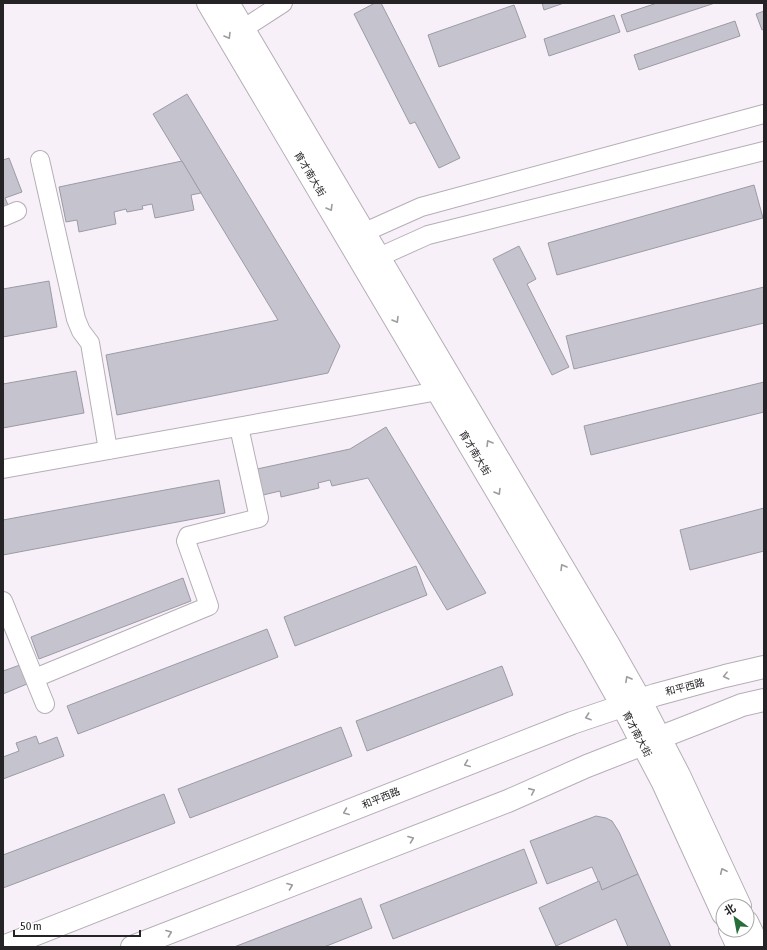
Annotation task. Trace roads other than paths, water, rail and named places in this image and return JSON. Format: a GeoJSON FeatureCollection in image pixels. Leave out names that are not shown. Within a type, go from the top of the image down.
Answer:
{"type":"FeatureCollection","features":[{"type":"Feature","properties":{"kind":"main road","name":"育才南大街"},"geometry":{"type":"LineString","coordinates":[[208,3],[589,647],[631,703]]}},
{"type":"Feature","properties":{"kind":"main road","name":"育才南大街"},"geometry":{"type":"LineString","coordinates":[[228,3],[609,645],[631,703],[651,741],[679,775],[736,898]]}},
{"type":"Feature","properties":{"kind":"main road","name":"和平西路"},"geometry":{"type":"LineString","coordinates":[[3,947],[572,723],[631,703],[724,676],[764,667]]}},
{"type":"Feature","properties":{"kind":"main road"},"geometry":{"type":"LineString","coordinates":[[132,947],[508,801],[587,766],[742,706],[764,700]]}},
{"type":"Feature","properties":{"kind":"main road","name":"育才南大街"},"geometry":{"type":"LineString","coordinates":[[651,741],[663,783],[716,898]]}},
{"type":"Feature","properties":{"kind":"street"},"geometry":{"type":"LineString","coordinates":[[243,29],[283,3]]}},
{"type":"Feature","properties":{"kind":"street"},"geometry":{"type":"LineString","coordinates":[[364,232],[421,207],[764,114]]}},
{"type":"Feature","properties":{"kind":"street"},"geometry":{"type":"LineString","coordinates":[[379,257],[428,235],[764,151]]}},
{"type":"Feature","properties":{"kind":"street"},"geometry":{"type":"LineString","coordinates":[[40,160],[76,319],[81,331],[90,343],[108,450]]}},
{"type":"Feature","properties":{"kind":"street"},"geometry":{"type":"LineString","coordinates":[[3,469],[438,391]]}},
{"type":"Feature","properties":{"kind":"street"},"geometry":{"type":"LineString","coordinates":[[35,678],[209,606],[186,541],[188,536],[259,518],[238,427]]}},
{"type":"Feature","properties":{"kind":"street"},"geometry":{"type":"LineString","coordinates":[[3,601],[45,704]]}}]}
